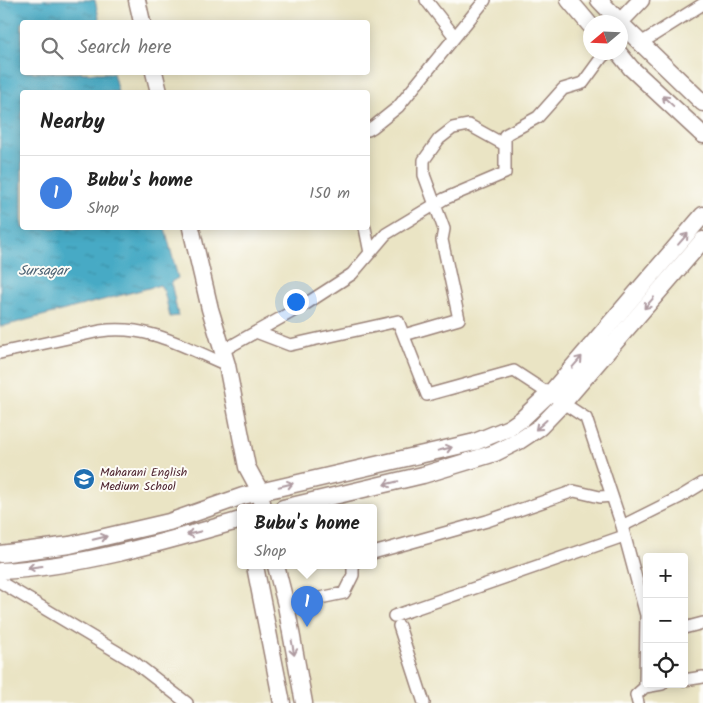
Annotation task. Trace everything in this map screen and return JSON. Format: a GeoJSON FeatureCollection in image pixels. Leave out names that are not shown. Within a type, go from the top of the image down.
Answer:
{"type":"FeatureCollection","features":[{"type":"Feature","properties":{"kind":"street"},"geometry":{"type":"LineString","coordinates":[[137,0],[142,20]]}},
{"type":"Feature","properties":{"kind":"street"},"geometry":{"type":"LineString","coordinates":[[426,0],[455,37]]}},
{"type":"Feature","properties":{"kind":"street"},"geometry":{"type":"LineString","coordinates":[[370,129],[398,107],[485,0]]}},
{"type":"Feature","properties":{"kind":"street"},"geometry":{"type":"LineString","coordinates":[[569,0],[583,17]]}},
{"type":"Feature","properties":{"kind":"street"},"geometry":{"type":"LineString","coordinates":[[600,0],[611,15]]}},
{"type":"Feature","properties":{"kind":"street"},"geometry":{"type":"LineString","coordinates":[[622,15],[640,0]]}},
{"type":"Feature","properties":{"kind":"street"},"geometry":{"type":"LineString","coordinates":[[628,51],[703,4]]}},
{"type":"Feature","properties":{"kind":"street"},"geometry":{"type":"LineString","coordinates":[[628,32],[703,103]]}},
{"type":"Feature","properties":{"kind":"street"},"geometry":{"type":"LineString","coordinates":[[224,358],[256,332],[304,305],[352,274],[386,234],[436,204],[505,173],[505,136],[538,117],[563,90],[583,83],[600,60]]}},
{"type":"Feature","properties":{"kind":"street"},"geometry":{"type":"LineString","coordinates":[[625,60],[703,135]]}},
{"type":"Feature","properties":{"kind":"street"},"geometry":{"type":"LineString","coordinates":[[155,75],[158,90]]}},
{"type":"Feature","properties":{"kind":"street"},"geometry":{"type":"LineString","coordinates":[[404,336],[459,319],[442,240],[444,229],[424,175],[424,160],[439,139],[453,128],[469,125],[505,145]]}},
{"type":"Feature","properties":{"kind":"street"},"geometry":{"type":"LineString","coordinates":[[0,554],[70,545],[160,524],[223,504],[243,502],[260,491],[475,442],[509,428],[550,393],[703,215]]}},
{"type":"Feature","properties":{"kind":"street"},"geometry":{"type":"LineString","coordinates":[[191,230],[224,358],[247,467],[260,491],[262,504]]}},
{"type":"Feature","properties":{"kind":"street"},"geometry":{"type":"LineString","coordinates":[[365,230],[370,253]]}},
{"type":"Feature","properties":{"kind":"street"},"geometry":{"type":"LineString","coordinates":[[300,504],[423,475],[495,453],[519,441],[540,427],[563,403],[703,240]]}},
{"type":"Feature","properties":{"kind":"street"},"geometry":{"type":"LineString","coordinates":[[256,332],[290,344],[398,322],[427,395],[514,371],[586,418],[623,531],[643,604]]}},
{"type":"Feature","properties":{"kind":"street"},"geometry":{"type":"LineString","coordinates":[[0,353],[100,331],[129,329],[153,333],[224,358]]}},
{"type":"Feature","properties":{"kind":"street"},"geometry":{"type":"LineString","coordinates":[[243,502],[247,467]]}},
{"type":"Feature","properties":{"kind":"street"},"geometry":{"type":"LineString","coordinates":[[424,703],[397,621],[623,531],[703,483]]}},
{"type":"Feature","properties":{"kind":"street"},"geometry":{"type":"LineString","coordinates":[[377,552],[487,521],[574,491],[600,497],[612,496]]}},
{"type":"Feature","properties":{"kind":"street"},"geometry":{"type":"LineString","coordinates":[[0,571],[78,560],[126,550],[237,521]]}},
{"type":"Feature","properties":{"kind":"street"},"geometry":{"type":"LineString","coordinates":[[256,569],[282,703]]}},
{"type":"Feature","properties":{"kind":"street"},"geometry":{"type":"LineString","coordinates":[[277,569],[286,605],[304,703]]}},
{"type":"Feature","properties":{"kind":"street"},"geometry":{"type":"LineString","coordinates":[[286,605],[344,593],[353,575],[353,569]]}},
{"type":"Feature","properties":{"kind":"street"},"geometry":{"type":"LineString","coordinates":[[0,582],[134,662],[187,703]]}},
{"type":"Feature","properties":{"kind":"street"},"geometry":{"type":"LineString","coordinates":[[688,627],[703,623]]}},
{"type":"Feature","properties":{"kind":"street"},"geometry":{"type":"LineString","coordinates":[[688,679],[703,677]]}},
{"type":"Feature","properties":{"kind":"street"},"geometry":{"type":"LineString","coordinates":[[638,703],[636,695],[644,688]]}},
{"type":"Feature","properties":{"kind":"water","name":"Sursagar"},"geometry":{"type":"Polygon","coordinates":[[[0,0],[95,0],[100,20],[20,20],[20,75],[114,75],[117,90],[20,90],[20,230],[166,230],[178,278],[171,282],[178,316],[170,317],[164,291],[160,285],[0,327],[0,0]]]}},
{"type":"Feature","properties":{"kind":"place","name":"Maharani English Medium School"},"geometry":{"type":"Point","coordinates":[84,479]}},
{"type":"Feature","properties":{"kind":"place","name":"Bubu's home"},"geometry":{"type":"Point","coordinates":[307,627]}}]}
